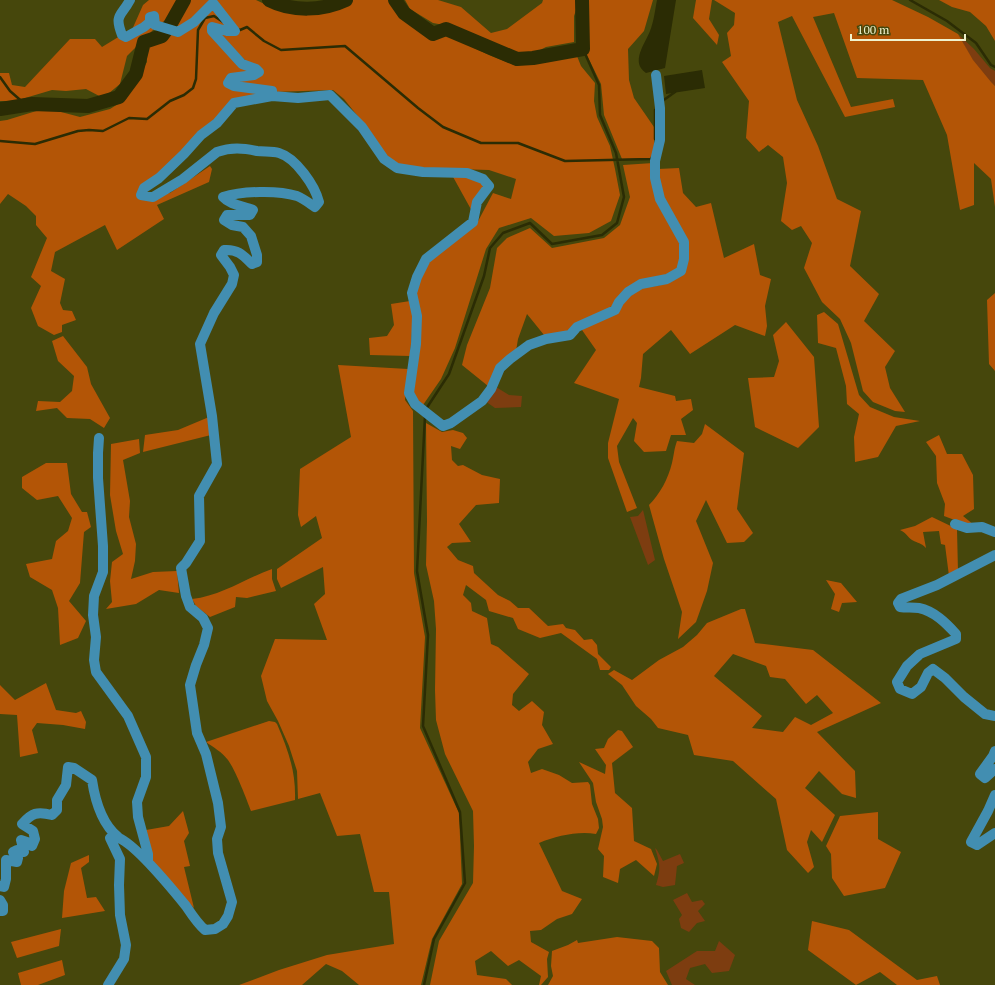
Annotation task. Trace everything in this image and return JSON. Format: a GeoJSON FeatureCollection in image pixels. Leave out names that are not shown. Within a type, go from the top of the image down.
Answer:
{"type":"FeatureCollection","features":[{"type":"Feature","properties":{"kind":"street"},"geometry":{"type":"LineString","coordinates":[[130,0],[119,15],[117,21],[122,35],[126,37],[144,28],[150,22],[150,17],[154,16],[155,25],[178,32],[194,22],[213,3],[235,31],[227,31],[212,27],[212,31],[242,64],[256,69],[259,72],[254,75],[231,78],[228,83],[234,86],[272,91],[272,96]]}},
{"type":"Feature","properties":{"kind":"street"},"geometry":{"type":"LineString","coordinates":[[0,886],[4,887],[6,879],[6,860],[17,862],[18,858],[13,852],[17,850],[24,852],[21,840],[32,846],[35,839],[34,831],[22,824],[28,817],[35,813],[52,815],[58,810],[57,800],[66,785],[68,767],[74,768],[92,780],[94,795],[102,815],[113,833],[148,862],[186,907],[198,925],[205,930],[215,929],[223,924],[228,916],[232,902],[218,853],[217,839],[221,827],[218,804],[206,754],[197,733],[190,685],[204,645],[208,628],[203,618],[190,607],[186,596],[181,568],[200,541],[199,496],[217,464],[212,416],[200,344],[214,313],[232,284],[234,275],[222,255],[224,250],[232,249],[240,253],[252,264],[257,262],[257,254],[251,236],[243,227],[232,225],[224,220],[227,215],[250,215],[253,210],[227,202],[223,197],[264,192],[296,196],[306,200],[315,207],[319,202],[317,192],[292,160],[279,153],[241,148],[217,152],[183,179],[153,197],[141,195],[144,188],[159,178],[202,135],[217,123],[234,103],[272,96],[298,98],[330,95],[362,127],[384,159],[397,168],[423,172],[467,173],[483,179],[489,186],[477,202],[473,222],[426,259],[417,277],[412,294],[416,316],[416,344],[409,393],[415,404],[443,426],[451,423],[482,400],[491,389],[500,368],[510,358],[529,345],[546,339],[570,336],[577,327],[615,310],[619,302],[628,292],[641,284],[668,279],[681,271],[684,258],[684,242],[660,199],[655,178],[655,161],[660,140],[660,108],[656,75]]}},
{"type":"Feature","properties":{"kind":"street"},"geometry":{"type":"LineString","coordinates":[[99,438],[98,478],[103,546],[103,572],[94,596],[93,615],[96,637],[94,660],[96,672],[128,716],[146,757],[146,778],[138,802],[138,816],[148,854],[148,862]]}},
{"type":"Feature","properties":{"kind":"street"},"geometry":{"type":"LineString","coordinates":[[955,524],[968,528],[982,527],[995,532]]}},
{"type":"Feature","properties":{"kind":"street"},"geometry":{"type":"LineString","coordinates":[[995,555],[937,585],[901,599],[898,603],[900,607],[917,608],[937,615],[956,634],[956,639],[920,654],[907,666],[897,682],[900,689],[912,694],[921,687],[928,673],[933,670],[945,678],[964,697],[985,714],[995,716]]}},
{"type":"Feature","properties":{"kind":"street"},"geometry":{"type":"LineString","coordinates":[[995,751],[980,774],[985,778],[995,769]]}},
{"type":"Feature","properties":{"kind":"street"},"geometry":{"type":"LineString","coordinates":[[995,795],[971,842],[977,845],[995,833]]}},
{"type":"Feature","properties":{"kind":"street"},"geometry":{"type":"LineString","coordinates":[[108,985],[124,959],[126,945],[120,915],[120,859],[110,838],[118,837]]}},
{"type":"Feature","properties":{"kind":"street"},"geometry":{"type":"LineString","coordinates":[[0,900],[3,905],[3,911],[0,911]]}},
{"type":"Feature","properties":{"kind":"shaded area"},"geometry":{"type":"Polygon","coordinates":[[[149,0],[177,0],[166,20],[161,23],[149,22],[131,32],[143,5],[149,0]]]}},
{"type":"Feature","properties":{"kind":"shaded area"},"geometry":{"type":"Polygon","coordinates":[[[187,0],[256,0],[275,9],[294,13],[321,14],[351,0],[390,0],[398,12],[489,55],[514,65],[551,52],[567,50],[575,51],[581,66],[595,83],[594,101],[597,117],[610,146],[615,169],[620,195],[611,221],[589,233],[554,236],[531,218],[499,228],[486,249],[455,348],[441,379],[423,405],[411,394],[416,293],[421,276],[429,261],[476,225],[493,193],[511,199],[516,179],[489,170],[424,168],[398,164],[386,155],[344,99],[333,90],[273,92],[236,84],[248,76],[250,66],[214,31],[236,32],[213,1],[180,29],[171,27],[187,0]]]}},
{"type":"Feature","properties":{"kind":"shaded area"},"geometry":{"type":"Polygon","coordinates":[[[405,0],[438,0],[461,7],[491,33],[507,29],[542,3],[543,0],[577,0],[577,7],[574,16],[574,42],[546,47],[536,52],[516,55],[444,25],[433,23],[410,9],[405,0]]]}},
{"type":"Feature","properties":{"kind":"shaded area"},"geometry":{"type":"Polygon","coordinates":[[[583,0],[653,0],[644,31],[628,49],[629,80],[634,98],[654,127],[654,158],[622,159],[604,115],[601,84],[581,43],[583,0]]]}},
{"type":"Feature","properties":{"kind":"shaded area"},"geometry":{"type":"Polygon","coordinates":[[[657,0],[676,0],[665,68],[646,73],[641,69],[639,58],[651,27],[657,0]]]}},
{"type":"Feature","properties":{"kind":"shaded area"},"geometry":{"type":"Polygon","coordinates":[[[696,0],[712,0],[709,19],[719,35],[717,45],[693,18],[696,0]]]}},
{"type":"Feature","properties":{"kind":"shaded area"},"geometry":{"type":"Polygon","coordinates":[[[714,0],[892,0],[928,17],[958,34],[973,60],[995,86],[995,207],[991,179],[974,163],[974,205],[960,210],[947,135],[923,80],[857,78],[834,13],[813,17],[851,107],[893,99],[895,107],[845,117],[792,16],[778,22],[797,100],[818,146],[837,199],[861,211],[850,266],[879,294],[864,321],[895,351],[885,367],[890,388],[905,412],[895,411],[873,402],[863,391],[851,343],[840,319],[822,302],[804,268],[812,243],[801,226],[792,230],[781,221],[787,183],[783,157],[768,145],[759,152],[746,138],[749,101],[722,62],[731,56],[727,33],[734,25],[735,13],[714,0]]]}},
{"type":"Feature","properties":{"kind":"shaded area"},"geometry":{"type":"Polygon","coordinates":[[[939,0],[995,0],[995,41],[986,26],[970,12],[952,7],[939,0]]]}},
{"type":"Feature","properties":{"kind":"shaded area"},"geometry":{"type":"Polygon","coordinates":[[[213,5],[232,29],[211,26],[256,71],[226,85],[270,92],[232,102],[138,196],[170,193],[210,166],[212,169],[209,182],[157,205],[164,219],[117,250],[105,225],[55,252],[51,271],[65,279],[60,303],[63,310],[72,311],[76,320],[62,325],[62,332],[54,335],[38,326],[31,308],[41,286],[31,277],[47,238],[36,225],[36,216],[26,206],[8,194],[0,204],[0,121],[46,108],[80,117],[110,109],[126,99],[147,62],[145,46],[164,38],[169,31],[178,34],[213,5]]]}},
{"type":"Feature","properties":{"kind":"shaded area"},"geometry":{"type":"Polygon","coordinates":[[[151,23],[156,27],[127,56],[120,84],[103,98],[86,89],[66,91],[52,90],[15,101],[0,101],[0,73],[9,73],[12,85],[25,87],[70,39],[95,39],[102,47],[120,36],[151,23]]]}},
{"type":"Feature","properties":{"kind":"shaded area"},"geometry":{"type":"Polygon","coordinates":[[[958,34],[974,49],[990,68],[995,71],[995,86],[978,69],[958,34]]]}},
{"type":"Feature","properties":{"kind":"shaded area"},"geometry":{"type":"Polygon","coordinates":[[[702,70],[705,88],[666,94],[664,76],[702,70]]]}},
{"type":"Feature","properties":{"kind":"shaded area"},"geometry":{"type":"Polygon","coordinates":[[[653,163],[653,180],[682,244],[678,270],[666,278],[639,282],[614,305],[566,333],[544,335],[527,314],[518,339],[516,351],[488,386],[462,365],[467,345],[490,288],[497,248],[507,238],[530,228],[552,248],[604,238],[620,225],[630,197],[623,165],[653,163]]]}},
{"type":"Feature","properties":{"kind":"shaded area"},"geometry":{"type":"Polygon","coordinates":[[[679,168],[683,193],[696,207],[711,203],[724,258],[754,244],[760,275],[771,279],[765,306],[767,326],[765,336],[735,325],[690,354],[671,330],[643,354],[639,387],[675,396],[676,401],[691,399],[693,410],[681,419],[686,435],[671,435],[666,451],[644,452],[634,441],[637,423],[633,418],[617,446],[619,462],[637,508],[627,512],[608,458],[608,443],[619,399],[574,383],[596,350],[582,330],[643,287],[657,286],[670,282],[689,257],[662,196],[658,169],[679,168]]]}},
{"type":"Feature","properties":{"kind":"shaded area"},"geometry":{"type":"Polygon","coordinates":[[[452,175],[462,175],[474,178],[485,187],[473,213],[452,175]]]}},
{"type":"Feature","properties":{"kind":"shaded area"},"geometry":{"type":"Polygon","coordinates":[[[995,293],[995,371],[989,364],[987,300],[995,293]]]}},
{"type":"Feature","properties":{"kind":"shaded area"},"geometry":{"type":"Polygon","coordinates":[[[410,301],[413,319],[410,356],[370,355],[369,338],[387,336],[394,325],[391,304],[410,301]]]}},
{"type":"Feature","properties":{"kind":"shaded area"},"geometry":{"type":"Polygon","coordinates":[[[824,312],[838,324],[859,395],[870,407],[894,417],[920,421],[896,426],[878,457],[855,462],[854,437],[859,414],[847,404],[846,386],[836,348],[818,343],[817,315],[824,312]]]}},
{"type":"Feature","properties":{"kind":"shaded area"},"geometry":{"type":"Polygon","coordinates":[[[786,322],[814,357],[819,427],[798,448],[755,427],[748,378],[774,377],[779,361],[773,335],[786,322]]]}},
{"type":"Feature","properties":{"kind":"shaded area"},"geometry":{"type":"Polygon","coordinates":[[[63,336],[87,367],[91,384],[110,418],[104,428],[90,419],[67,418],[57,408],[36,411],[38,401],[60,402],[72,391],[74,376],[58,361],[52,341],[63,336]]]}},
{"type":"Feature","properties":{"kind":"shaded area"},"geometry":{"type":"Polygon","coordinates":[[[338,365],[408,369],[405,400],[413,411],[414,573],[425,637],[420,728],[459,813],[462,884],[432,939],[421,985],[359,985],[342,971],[326,964],[302,985],[239,985],[279,970],[327,955],[394,944],[389,892],[374,892],[360,834],[337,836],[320,793],[298,799],[297,771],[289,746],[267,701],[261,676],[275,639],[327,640],[314,604],[325,594],[323,567],[281,588],[277,579],[277,569],[322,538],[316,516],[301,527],[298,515],[300,469],[351,437],[338,365]]]}},
{"type":"Feature","properties":{"kind":"shaded area"},"geometry":{"type":"Polygon","coordinates":[[[496,387],[509,395],[522,396],[521,407],[495,408],[485,401],[496,387]]]}},
{"type":"Feature","properties":{"kind":"shaded area"},"geometry":{"type":"Polygon","coordinates":[[[209,417],[211,435],[143,452],[145,435],[178,430],[209,417]]]}},
{"type":"Feature","properties":{"kind":"shaded area"},"geometry":{"type":"Polygon","coordinates":[[[426,423],[442,432],[453,430],[463,433],[467,438],[460,449],[451,446],[452,460],[458,466],[463,465],[482,475],[500,479],[499,503],[476,505],[459,524],[471,542],[452,543],[447,547],[458,560],[473,566],[474,573],[498,595],[510,601],[518,608],[529,608],[548,626],[563,624],[566,628],[575,630],[584,640],[592,639],[597,645],[598,654],[611,667],[609,670],[600,670],[597,659],[561,633],[540,638],[518,629],[513,618],[489,611],[486,600],[466,585],[463,595],[471,603],[472,611],[487,618],[491,644],[498,647],[529,674],[513,694],[512,705],[519,711],[532,701],[544,712],[542,725],[553,744],[538,749],[528,762],[531,773],[542,769],[559,775],[572,783],[588,782],[590,785],[592,804],[598,819],[599,828],[596,834],[582,833],[567,835],[539,843],[562,891],[582,899],[572,914],[557,919],[541,930],[530,931],[531,942],[549,952],[547,959],[548,977],[541,985],[539,985],[541,976],[519,960],[508,966],[491,951],[475,961],[477,975],[506,979],[512,985],[430,985],[439,941],[473,883],[474,846],[473,811],[445,754],[436,720],[436,629],[434,601],[426,565],[426,423]]]}},
{"type":"Feature","properties":{"kind":"shaded area"},"geometry":{"type":"Polygon","coordinates":[[[705,424],[744,453],[737,509],[753,533],[744,542],[727,543],[706,500],[696,521],[713,563],[707,591],[696,622],[678,639],[682,612],[664,559],[649,505],[657,496],[666,480],[677,441],[694,443],[702,434],[705,424]]]}},
{"type":"Feature","properties":{"kind":"shaded area"},"geometry":{"type":"Polygon","coordinates":[[[939,435],[947,454],[962,454],[973,475],[974,509],[963,516],[974,525],[965,524],[944,516],[945,504],[937,483],[936,456],[926,442],[939,435]]]}},
{"type":"Feature","properties":{"kind":"shaded area"},"geometry":{"type":"Polygon","coordinates":[[[139,439],[140,453],[123,460],[130,501],[129,517],[136,544],[135,561],[131,579],[153,572],[177,571],[179,593],[159,590],[136,604],[106,609],[112,602],[110,581],[112,562],[123,554],[116,531],[110,495],[111,444],[139,439]]]}},
{"type":"Feature","properties":{"kind":"shaded area"},"geometry":{"type":"Polygon","coordinates":[[[46,463],[67,463],[71,494],[82,512],[87,512],[91,527],[84,532],[80,583],[69,601],[86,621],[78,638],[60,645],[58,608],[52,590],[30,577],[26,564],[52,559],[56,541],[68,531],[72,518],[58,496],[37,500],[22,488],[22,477],[46,463]]]}},
{"type":"Feature","properties":{"kind":"shaded area"},"geometry":{"type":"Polygon","coordinates":[[[643,510],[655,560],[648,565],[630,517],[638,516],[643,510]]]}},
{"type":"Feature","properties":{"kind":"shaded area"},"geometry":{"type":"Polygon","coordinates":[[[932,517],[957,529],[958,572],[949,576],[945,545],[941,544],[939,531],[923,532],[926,548],[909,538],[900,530],[915,526],[932,517]]]}},
{"type":"Feature","properties":{"kind":"shaded area"},"geometry":{"type":"Polygon","coordinates":[[[272,569],[272,579],[276,591],[247,598],[236,597],[235,607],[210,617],[196,606],[192,599],[223,591],[272,569]]]}},
{"type":"Feature","properties":{"kind":"shaded area"},"geometry":{"type":"Polygon","coordinates":[[[826,580],[841,583],[857,602],[842,603],[839,612],[831,609],[835,594],[826,580]]]}},
{"type":"Feature","properties":{"kind":"shaded area"},"geometry":{"type":"Polygon","coordinates":[[[741,609],[745,609],[755,643],[813,650],[881,703],[817,732],[855,771],[856,798],[842,794],[819,771],[805,788],[835,815],[822,842],[811,830],[807,842],[814,867],[808,873],[787,850],[776,799],[733,761],[694,755],[688,735],[658,728],[651,719],[636,706],[622,685],[608,674],[614,670],[632,680],[659,660],[683,647],[697,635],[707,623],[741,609]],[[733,654],[714,676],[762,716],[752,728],[783,732],[795,717],[811,725],[833,713],[817,695],[806,704],[785,679],[770,677],[766,666],[733,654]]]}},
{"type":"Feature","properties":{"kind":"shaded area"},"geometry":{"type":"Polygon","coordinates":[[[46,683],[56,710],[76,713],[81,711],[86,722],[85,729],[63,725],[37,723],[32,730],[38,753],[20,757],[17,715],[0,714],[0,685],[15,700],[46,683]]]}},
{"type":"Feature","properties":{"kind":"shaded area"},"geometry":{"type":"Polygon","coordinates":[[[269,721],[277,724],[288,752],[293,770],[295,800],[251,811],[228,760],[206,742],[269,721]]]}},
{"type":"Feature","properties":{"kind":"shaded area"},"geometry":{"type":"Polygon","coordinates":[[[618,730],[622,731],[633,747],[612,763],[615,793],[632,808],[634,841],[651,849],[657,864],[654,876],[636,860],[620,869],[618,883],[603,877],[604,856],[598,849],[603,827],[602,819],[596,802],[593,783],[579,762],[605,774],[606,765],[595,749],[604,748],[608,739],[618,730]]]}},
{"type":"Feature","properties":{"kind":"shaded area"},"geometry":{"type":"Polygon","coordinates":[[[183,811],[189,833],[184,841],[190,866],[184,867],[194,908],[173,888],[150,862],[146,830],[169,826],[183,811]]]}},
{"type":"Feature","properties":{"kind":"shaded area"},"geometry":{"type":"Polygon","coordinates":[[[878,812],[878,839],[901,852],[885,888],[844,896],[832,878],[831,854],[826,846],[840,816],[878,812]]]}},
{"type":"Feature","properties":{"kind":"shaded area"},"geometry":{"type":"Polygon","coordinates":[[[655,848],[663,861],[680,854],[684,863],[677,866],[675,885],[663,887],[656,885],[659,874],[659,866],[655,848]]]}},
{"type":"Feature","properties":{"kind":"shaded area"},"geometry":{"type":"Polygon","coordinates":[[[89,855],[89,862],[81,868],[87,898],[96,897],[105,911],[62,918],[64,891],[71,863],[89,855]]]}},
{"type":"Feature","properties":{"kind":"shaded area"},"geometry":{"type":"Polygon","coordinates":[[[687,893],[692,902],[702,900],[705,904],[698,911],[705,921],[697,923],[689,932],[681,928],[679,919],[682,915],[673,900],[687,893]]]}},
{"type":"Feature","properties":{"kind":"shaded area"},"geometry":{"type":"Polygon","coordinates":[[[812,921],[849,930],[917,980],[937,976],[940,985],[897,985],[880,972],[856,985],[808,950],[812,921]]]}},
{"type":"Feature","properties":{"kind":"shaded area"},"geometry":{"type":"Polygon","coordinates":[[[61,929],[59,946],[17,958],[11,942],[61,929]]]}},
{"type":"Feature","properties":{"kind":"shaded area"},"geometry":{"type":"Polygon","coordinates":[[[617,937],[652,941],[659,948],[660,972],[668,985],[548,985],[553,976],[551,966],[552,951],[577,940],[578,943],[617,937]]]}},
{"type":"Feature","properties":{"kind":"shaded area"},"geometry":{"type":"Polygon","coordinates":[[[719,941],[735,955],[729,971],[712,973],[705,964],[690,968],[686,979],[695,985],[672,985],[666,971],[697,951],[715,951],[719,941]]]}},
{"type":"Feature","properties":{"kind":"shaded area"},"geometry":{"type":"Polygon","coordinates":[[[62,960],[65,975],[38,985],[21,985],[18,973],[62,960]]]}},
{"type":"Feature","properties":{"kind":"waterway"},"geometry":{"type":"LineString","coordinates":[[0,109],[32,104],[88,106],[119,97],[136,74],[144,42],[162,36],[184,0]]}},
{"type":"Feature","properties":{"kind":"waterway"},"geometry":{"type":"LineString","coordinates":[[269,0],[288,7],[308,9],[337,4],[346,0]]}},
{"type":"Feature","properties":{"kind":"waterway"},"geometry":{"type":"LineString","coordinates":[[395,0],[404,13],[433,34],[446,29],[517,59],[533,58],[583,49],[582,0]]}},
{"type":"Feature","properties":{"kind":"waterway"},"geometry":{"type":"LineString","coordinates":[[910,0],[947,21],[976,43],[991,65],[995,67]]}},
{"type":"Feature","properties":{"kind":"waterway"},"geometry":{"type":"LineString","coordinates":[[0,141],[35,144],[78,131],[103,131],[129,118],[147,119],[170,101],[184,95],[193,88],[196,79],[198,30],[205,18],[214,16],[223,22]]}},
{"type":"Feature","properties":{"kind":"waterway"},"geometry":{"type":"LineString","coordinates":[[238,29],[240,30],[247,27],[264,41],[281,50],[345,46],[418,108],[443,127],[481,143],[518,143],[565,161],[651,159],[652,157]]}},
{"type":"Feature","properties":{"kind":"waterway"},"geometry":{"type":"LineString","coordinates":[[426,409],[449,374],[484,276],[490,248],[503,233],[530,223],[552,244],[602,235],[617,223],[624,197],[616,153],[600,115],[599,85],[583,49]]}},
{"type":"Feature","properties":{"kind":"waterway"},"geometry":{"type":"LineString","coordinates":[[0,77],[10,91],[26,105]]}},
{"type":"Feature","properties":{"kind":"waterway"},"geometry":{"type":"LineString","coordinates":[[661,102],[675,92]]}},
{"type":"Feature","properties":{"kind":"waterway"},"geometry":{"type":"LineString","coordinates":[[655,110],[655,139]]}},
{"type":"Feature","properties":{"kind":"waterway"},"geometry":{"type":"LineString","coordinates":[[424,985],[434,939],[465,883],[460,812],[423,726],[428,635],[417,571],[425,416]]}}]}
